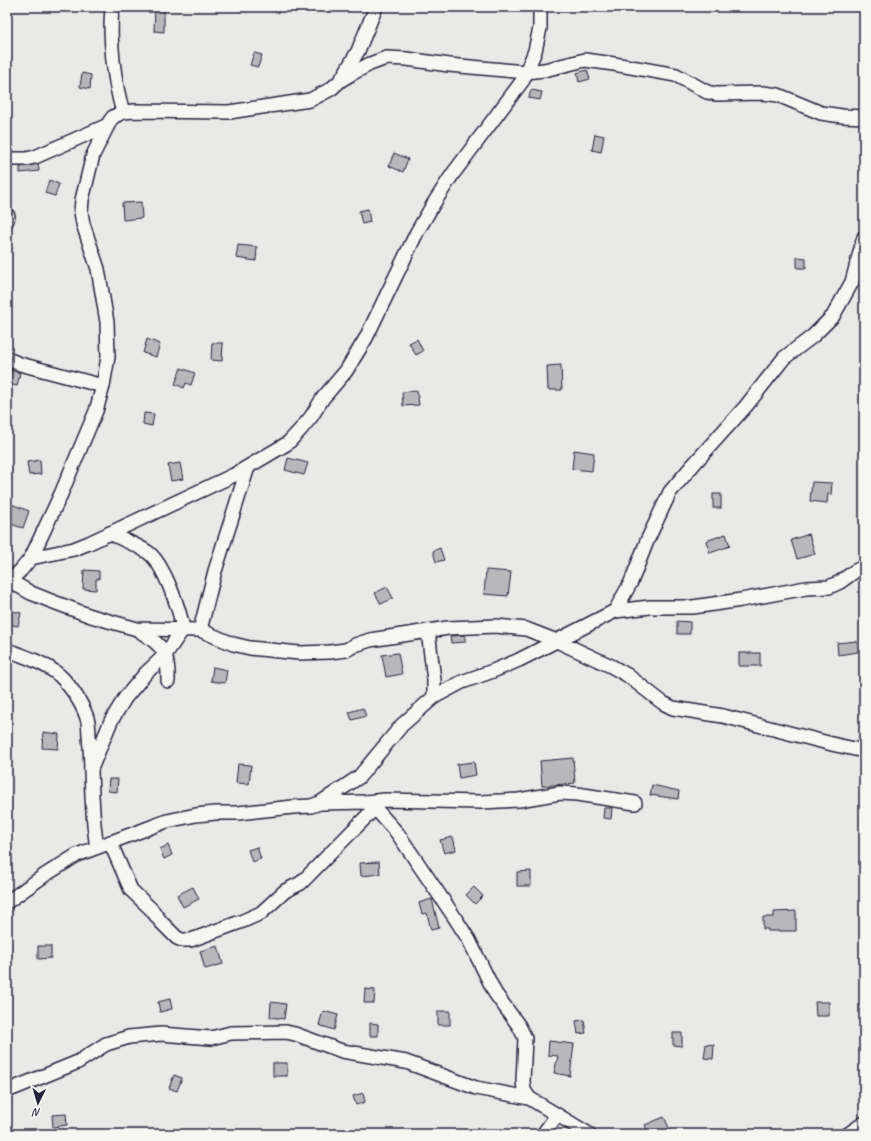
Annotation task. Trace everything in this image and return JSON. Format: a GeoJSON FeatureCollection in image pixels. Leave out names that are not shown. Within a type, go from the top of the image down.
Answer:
{"type":"FeatureCollection","features":[{"type":"Feature","properties":{"kind":"street"},"geometry":{"type":"LineString","coordinates":[[112,7],[110,20],[112,49],[118,96],[123,112]]}},
{"type":"Feature","properties":{"kind":"street"},"geometry":{"type":"LineString","coordinates":[[341,80],[358,51],[376,7]]}},
{"type":"Feature","properties":{"kind":"street"},"geometry":{"type":"LineString","coordinates":[[31,558],[74,549],[110,533],[228,478],[288,443],[311,417],[323,398],[346,371],[366,338],[417,232],[452,175],[523,80],[534,51],[540,28],[540,7]]}},
{"type":"Feature","properties":{"kind":"street"},"geometry":{"type":"LineString","coordinates":[[864,117],[821,113],[778,96],[763,93],[716,94],[707,92],[676,75],[585,60],[544,70],[526,72],[386,58],[370,64],[341,80],[331,89],[310,100],[229,112],[135,111],[123,112],[113,117],[93,155],[84,188],[81,212],[83,224],[98,269],[107,322],[108,357],[103,386],[96,411],[61,494],[31,558],[8,582],[31,593],[91,616],[137,629],[162,631],[183,629],[200,630],[233,644],[250,648],[299,653],[346,650],[370,640],[448,628],[496,626],[526,629],[557,641],[611,666],[627,675],[663,703],[673,708],[723,716],[864,751]]}},
{"type":"Feature","properties":{"kind":"street"},"geometry":{"type":"LineString","coordinates":[[7,159],[26,159],[35,157],[108,125]]}},
{"type":"Feature","properties":{"kind":"street"},"geometry":{"type":"LineString","coordinates":[[615,611],[631,582],[647,540],[670,492],[746,406],[784,358],[813,336],[833,316],[852,282],[864,237]]}},
{"type":"Feature","properties":{"kind":"street"},"geometry":{"type":"LineString","coordinates":[[7,360],[103,386]]}},
{"type":"Feature","properties":{"kind":"street"},"geometry":{"type":"LineString","coordinates":[[200,630],[215,571],[248,467]]}},
{"type":"Feature","properties":{"kind":"street"},"geometry":{"type":"LineString","coordinates":[[92,769],[111,722],[125,698],[146,673],[165,655],[183,629],[169,585],[156,560],[148,553],[110,533]]}},
{"type":"Feature","properties":{"kind":"street"},"geometry":{"type":"LineString","coordinates":[[7,902],[77,854],[146,828],[185,816],[293,808],[311,806],[320,803],[359,777],[402,725],[434,697],[462,682],[512,663],[615,611],[650,607],[693,607],[806,588],[829,587],[840,582],[864,566]]}},
{"type":"Feature","properties":{"kind":"street"},"geometry":{"type":"LineString","coordinates":[[137,629],[153,640],[162,649],[168,666],[168,681]]}},
{"type":"Feature","properties":{"kind":"street"},"geometry":{"type":"LineString","coordinates":[[428,631],[434,680],[434,697]]}},
{"type":"Feature","properties":{"kind":"street"},"geometry":{"type":"LineString","coordinates":[[7,650],[47,667],[59,676],[72,690],[82,707],[87,721],[92,769],[93,827],[97,847]]}},
{"type":"Feature","properties":{"kind":"street"},"geometry":{"type":"LineString","coordinates":[[320,803],[371,805],[385,800],[489,802],[519,800],[560,793],[577,794],[635,803]]}},
{"type":"Feature","properties":{"kind":"street"},"geometry":{"type":"LineString","coordinates":[[110,842],[131,890],[151,909],[161,922],[177,938],[182,940],[191,940],[261,913],[285,891],[301,883],[371,805]]}},
{"type":"Feature","properties":{"kind":"street"},"geometry":{"type":"LineString","coordinates":[[371,805],[398,834],[453,915],[469,940],[495,993],[519,1026],[525,1038],[523,1081],[524,1090],[529,1098]]}},
{"type":"Feature","properties":{"kind":"street"},"geometry":{"type":"LineString","coordinates":[[7,1091],[78,1062],[106,1044],[129,1038],[161,1034],[211,1038],[231,1033],[286,1032],[342,1050],[406,1062],[476,1088],[529,1098],[589,1134]]}},
{"type":"Feature","properties":{"kind":"street"},"geometry":{"type":"LineString","coordinates":[[543,1134],[557,1115]]}},
{"type":"Feature","properties":{"kind":"street"},"geometry":{"type":"LineString","coordinates":[[848,1134],[864,1123]]}},
{"type":"Feature","properties":{"kind":"building"},"geometry":{"type":"Polygon","coordinates":[[[155,7],[164,7],[164,32],[154,31],[155,7]]]}},
{"type":"Feature","properties":{"kind":"building"},"geometry":{"type":"Polygon","coordinates":[[[254,53],[262,55],[258,67],[250,65],[254,53]]]}},
{"type":"Feature","properties":{"kind":"building"},"geometry":{"type":"Polygon","coordinates":[[[587,70],[590,79],[579,82],[577,73],[587,70]]]}},
{"type":"Feature","properties":{"kind":"building"},"geometry":{"type":"Polygon","coordinates":[[[82,73],[91,75],[90,89],[80,87],[82,73]]]}},
{"type":"Feature","properties":{"kind":"building"},"geometry":{"type":"Polygon","coordinates":[[[531,90],[542,92],[540,100],[529,98],[531,90]]]}},
{"type":"Feature","properties":{"kind":"building"},"geometry":{"type":"Polygon","coordinates":[[[595,134],[604,136],[601,152],[592,150],[595,134]]]}},
{"type":"Feature","properties":{"kind":"building"},"geometry":{"type":"Polygon","coordinates":[[[394,153],[408,159],[403,172],[389,166],[394,153]]]}},
{"type":"Feature","properties":{"kind":"building"},"geometry":{"type":"Polygon","coordinates":[[[38,164],[39,171],[20,173],[20,167],[38,164]]]}},
{"type":"Feature","properties":{"kind":"building"},"geometry":{"type":"Polygon","coordinates":[[[49,180],[59,184],[55,196],[45,193],[49,180]]]}},
{"type":"Feature","properties":{"kind":"building"},"geometry":{"type":"Polygon","coordinates":[[[141,202],[142,218],[123,220],[122,203],[141,202]]]}},
{"type":"Feature","properties":{"kind":"building"},"geometry":{"type":"Polygon","coordinates":[[[368,209],[370,222],[362,224],[359,211],[368,209]]]}},
{"type":"Feature","properties":{"kind":"building"},"geometry":{"type":"Polygon","coordinates":[[[238,245],[257,247],[256,261],[236,258],[238,245]]]}},
{"type":"Feature","properties":{"kind":"building"},"geometry":{"type":"Polygon","coordinates":[[[797,257],[806,258],[806,268],[797,268],[797,257]]]}},
{"type":"Feature","properties":{"kind":"building"},"geometry":{"type":"Polygon","coordinates":[[[147,339],[160,344],[156,357],[143,353],[147,339]]]}},
{"type":"Feature","properties":{"kind":"building"},"geometry":{"type":"Polygon","coordinates":[[[417,339],[423,351],[416,355],[409,343],[417,339]]]}},
{"type":"Feature","properties":{"kind":"building"},"geometry":{"type":"Polygon","coordinates":[[[212,343],[223,343],[222,361],[211,360],[212,343]]]}},
{"type":"Feature","properties":{"kind":"building"},"geometry":{"type":"Polygon","coordinates":[[[561,365],[562,390],[548,390],[547,366],[561,365]]]}},
{"type":"Feature","properties":{"kind":"building"},"geometry":{"type":"Polygon","coordinates":[[[181,368],[195,373],[191,385],[186,383],[184,388],[175,384],[181,368]]]}},
{"type":"Feature","properties":{"kind":"building"},"geometry":{"type":"Polygon","coordinates":[[[9,370],[20,373],[17,386],[7,384],[9,370]]]}},
{"type":"Feature","properties":{"kind":"building"},"geometry":{"type":"Polygon","coordinates":[[[417,391],[419,405],[403,406],[402,392],[417,391]]]}},
{"type":"Feature","properties":{"kind":"building"},"geometry":{"type":"Polygon","coordinates":[[[144,413],[154,414],[152,426],[143,424],[144,413]]]}},
{"type":"Feature","properties":{"kind":"building"},"geometry":{"type":"Polygon","coordinates":[[[574,450],[594,453],[592,471],[572,469],[574,450]]]}},
{"type":"Feature","properties":{"kind":"building"},"geometry":{"type":"Polygon","coordinates":[[[288,458],[308,463],[304,475],[285,470],[288,458]]]}},
{"type":"Feature","properties":{"kind":"building"},"geometry":{"type":"Polygon","coordinates":[[[40,460],[41,474],[29,475],[27,462],[40,460]]]}},
{"type":"Feature","properties":{"kind":"building"},"geometry":{"type":"Polygon","coordinates":[[[180,463],[183,479],[171,481],[168,465],[180,463]]]}},
{"type":"Feature","properties":{"kind":"building"},"geometry":{"type":"Polygon","coordinates":[[[812,482],[832,483],[831,495],[828,494],[827,503],[810,501],[812,482]]]}},
{"type":"Feature","properties":{"kind":"building"},"geometry":{"type":"Polygon","coordinates":[[[713,494],[721,494],[721,508],[713,508],[713,494]]]}},
{"type":"Feature","properties":{"kind":"building"},"geometry":{"type":"Polygon","coordinates":[[[11,504],[29,511],[23,528],[7,523],[7,515],[11,504]]]}},
{"type":"Feature","properties":{"kind":"building"},"geometry":{"type":"Polygon","coordinates":[[[726,534],[730,546],[710,553],[706,541],[726,534]]]}},
{"type":"Feature","properties":{"kind":"building"},"geometry":{"type":"Polygon","coordinates":[[[809,534],[815,554],[797,559],[791,540],[809,534]]]}},
{"type":"Feature","properties":{"kind":"building"},"geometry":{"type":"Polygon","coordinates":[[[440,548],[444,560],[436,562],[433,551],[440,548]]]}},
{"type":"Feature","properties":{"kind":"building"},"geometry":{"type":"Polygon","coordinates":[[[84,570],[99,571],[99,579],[96,579],[96,590],[83,589],[84,570]]]}},
{"type":"Feature","properties":{"kind":"building"},"geometry":{"type":"Polygon","coordinates":[[[486,570],[511,572],[508,596],[484,594],[486,570]]]}},
{"type":"Feature","properties":{"kind":"building"},"geometry":{"type":"Polygon","coordinates":[[[387,587],[393,598],[381,604],[375,593],[387,587]]]}},
{"type":"Feature","properties":{"kind":"building"},"geometry":{"type":"Polygon","coordinates":[[[9,610],[21,613],[18,626],[7,624],[9,610]]]}},
{"type":"Feature","properties":{"kind":"building"},"geometry":{"type":"Polygon","coordinates":[[[677,621],[690,622],[690,634],[677,634],[677,621]]]}},
{"type":"Feature","properties":{"kind":"building"},"geometry":{"type":"Polygon","coordinates":[[[465,635],[465,642],[451,643],[450,636],[465,635]]]}},
{"type":"Feature","properties":{"kind":"building"},"geometry":{"type":"Polygon","coordinates":[[[857,641],[858,652],[838,655],[837,643],[857,641]]]}},
{"type":"Feature","properties":{"kind":"building"},"geometry":{"type":"Polygon","coordinates":[[[398,653],[402,674],[386,677],[382,655],[398,653]]]}},
{"type":"Feature","properties":{"kind":"building"},"geometry":{"type":"Polygon","coordinates":[[[739,653],[760,653],[760,666],[739,666],[739,653]]]}},
{"type":"Feature","properties":{"kind":"building"},"geometry":{"type":"Polygon","coordinates":[[[213,667],[227,670],[225,683],[211,681],[213,667]]]}},
{"type":"Feature","properties":{"kind":"building"},"geometry":{"type":"Polygon","coordinates":[[[363,708],[366,716],[352,720],[349,712],[363,708]]]}},
{"type":"Feature","properties":{"kind":"building"},"geometry":{"type":"Polygon","coordinates":[[[43,732],[59,734],[58,749],[42,748],[43,732]]]}},
{"type":"Feature","properties":{"kind":"building"},"geometry":{"type":"Polygon","coordinates":[[[573,758],[575,783],[542,786],[540,761],[573,758]]]}},
{"type":"Feature","properties":{"kind":"building"},"geometry":{"type":"Polygon","coordinates":[[[474,762],[476,775],[459,778],[457,764],[474,762]]]}},
{"type":"Feature","properties":{"kind":"building"},"geometry":{"type":"Polygon","coordinates":[[[238,764],[251,765],[249,784],[236,783],[238,764]]]}},
{"type":"Feature","properties":{"kind":"building"},"geometry":{"type":"Polygon","coordinates":[[[109,779],[118,779],[117,792],[108,791],[109,779]]]}},
{"type":"Feature","properties":{"kind":"building"},"geometry":{"type":"Polygon","coordinates":[[[652,785],[679,791],[678,799],[650,795],[652,785]]]}},
{"type":"Feature","properties":{"kind":"building"},"geometry":{"type":"Polygon","coordinates":[[[604,808],[612,808],[611,819],[603,818],[604,808]]]}},
{"type":"Feature","properties":{"kind":"building"},"geometry":{"type":"Polygon","coordinates":[[[453,837],[456,850],[444,853],[440,840],[453,837]]]}},
{"type":"Feature","properties":{"kind":"building"},"geometry":{"type":"Polygon","coordinates":[[[168,845],[172,855],[164,859],[160,849],[168,845]]]}},
{"type":"Feature","properties":{"kind":"building"},"geometry":{"type":"Polygon","coordinates":[[[257,847],[261,859],[252,862],[248,850],[257,847]]]}},
{"type":"Feature","properties":{"kind":"building"},"geometry":{"type":"Polygon","coordinates":[[[379,862],[380,874],[361,876],[360,863],[379,862]]]}},
{"type":"Feature","properties":{"kind":"building"},"geometry":{"type":"Polygon","coordinates":[[[531,871],[531,886],[517,886],[517,872],[531,871]]]}},
{"type":"Feature","properties":{"kind":"building"},"geometry":{"type":"Polygon","coordinates":[[[193,887],[199,899],[183,907],[177,895],[193,887]]]}},
{"type":"Feature","properties":{"kind":"building"},"geometry":{"type":"Polygon","coordinates":[[[474,887],[483,896],[475,904],[466,895],[474,887]]]}},
{"type":"Feature","properties":{"kind":"building"},"geometry":{"type":"Polygon","coordinates":[[[432,899],[439,928],[431,930],[427,913],[422,914],[419,903],[432,899]]]}},
{"type":"Feature","properties":{"kind":"building"},"geometry":{"type":"Polygon","coordinates":[[[796,911],[796,931],[768,931],[768,929],[763,929],[763,917],[774,917],[774,912],[796,911]]]}},
{"type":"Feature","properties":{"kind":"building"},"geometry":{"type":"Polygon","coordinates":[[[38,946],[51,946],[51,958],[38,959],[38,946]]]}},
{"type":"Feature","properties":{"kind":"building"},"geometry":{"type":"Polygon","coordinates":[[[218,946],[223,964],[205,969],[200,951],[218,946]]]}},
{"type":"Feature","properties":{"kind":"building"},"geometry":{"type":"Polygon","coordinates":[[[365,989],[375,990],[374,1003],[364,1003],[365,989]]]}},
{"type":"Feature","properties":{"kind":"building"},"geometry":{"type":"Polygon","coordinates":[[[170,999],[172,1009],[160,1012],[158,1002],[170,999]]]}},
{"type":"Feature","properties":{"kind":"building"},"geometry":{"type":"Polygon","coordinates":[[[271,1002],[286,1004],[284,1019],[270,1017],[271,1002]]]}},
{"type":"Feature","properties":{"kind":"building"},"geometry":{"type":"Polygon","coordinates":[[[815,1002],[829,1002],[829,1016],[816,1016],[815,1002]]]}},
{"type":"Feature","properties":{"kind":"building"},"geometry":{"type":"Polygon","coordinates":[[[323,1011],[338,1015],[334,1030],[319,1025],[323,1011]]]}},
{"type":"Feature","properties":{"kind":"building"},"geometry":{"type":"Polygon","coordinates":[[[438,1011],[450,1011],[450,1025],[438,1025],[438,1011]]]}},
{"type":"Feature","properties":{"kind":"building"},"geometry":{"type":"Polygon","coordinates":[[[584,1020],[586,1033],[578,1034],[576,1021],[584,1020]]]}},
{"type":"Feature","properties":{"kind":"building"},"geometry":{"type":"Polygon","coordinates":[[[370,1023],[378,1024],[378,1036],[370,1036],[370,1023]]]}},
{"type":"Feature","properties":{"kind":"building"},"geometry":{"type":"Polygon","coordinates":[[[673,1033],[682,1033],[682,1046],[673,1045],[673,1033]]]}},
{"type":"Feature","properties":{"kind":"building"},"geometry":{"type":"Polygon","coordinates":[[[549,1041],[574,1044],[570,1076],[554,1073],[558,1056],[548,1055],[549,1041]]]}},
{"type":"Feature","properties":{"kind":"building"},"geometry":{"type":"Polygon","coordinates":[[[706,1044],[714,1045],[713,1059],[704,1058],[706,1044]]]}},
{"type":"Feature","properties":{"kind":"building"},"geometry":{"type":"Polygon","coordinates":[[[273,1063],[287,1063],[287,1076],[273,1076],[273,1063]]]}},
{"type":"Feature","properties":{"kind":"building"},"geometry":{"type":"Polygon","coordinates":[[[174,1075],[182,1078],[177,1091],[169,1088],[174,1075]]]}},
{"type":"Feature","properties":{"kind":"building"},"geometry":{"type":"Polygon","coordinates":[[[363,1093],[365,1102],[356,1105],[353,1096],[363,1093]]]}},
{"type":"Feature","properties":{"kind":"building"},"geometry":{"type":"Polygon","coordinates":[[[66,1114],[67,1125],[53,1127],[52,1115],[66,1114]]]}},
{"type":"Feature","properties":{"kind":"building"},"geometry":{"type":"Polygon","coordinates":[[[664,1117],[671,1132],[666,1134],[649,1134],[645,1125],[664,1117]]]}}]}
